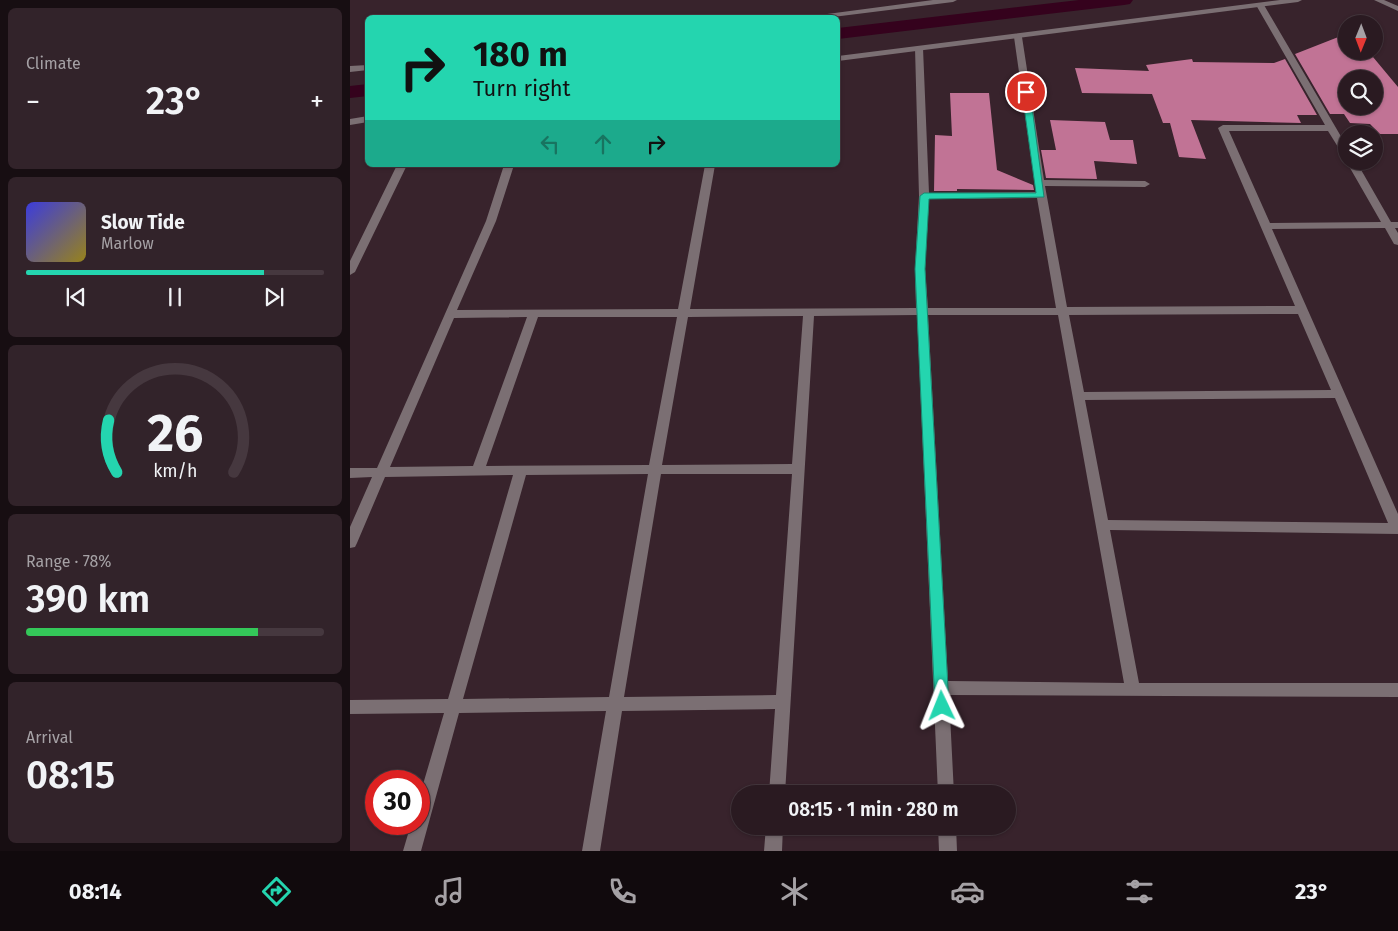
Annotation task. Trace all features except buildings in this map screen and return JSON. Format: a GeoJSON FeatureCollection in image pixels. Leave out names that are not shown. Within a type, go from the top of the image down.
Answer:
{"type":"FeatureCollection","features":[{"type":"Feature","properties":{"kind":"street"},"geometry":{"type":"LineString","coordinates":[[826,15],[954,0]]}},
{"type":"Feature","properties":{"kind":"street"},"geometry":{"type":"LineString","coordinates":[[840,59],[1298,0]]}},
{"type":"Feature","properties":{"kind":"street"},"geometry":{"type":"LineString","coordinates":[[1378,0],[1398,9]]}},
{"type":"Feature","properties":{"kind":"street"},"geometry":{"type":"LineString","coordinates":[[1260,4],[1338,139]]}},
{"type":"Feature","properties":{"kind":"street"},"geometry":{"type":"LineString","coordinates":[[1018,37],[1040,189],[1133,690]]}},
{"type":"Feature","properties":{"kind":"street"},"geometry":{"type":"LineString","coordinates":[[919,48],[924,196],[920,269],[946,785]]}},
{"type":"Feature","properties":{"kind":"street"},"geometry":{"type":"LineString","coordinates":[[350,69],[365,67]]}},
{"type":"Feature","properties":{"kind":"street"},"geometry":{"type":"LineString","coordinates":[[350,122],[365,120]]}},
{"type":"Feature","properties":{"kind":"street"},"geometry":{"type":"LineString","coordinates":[[1103,526],[1398,528],[1223,128],[1332,128]]}},
{"type":"Feature","properties":{"kind":"street"},"geometry":{"type":"LineString","coordinates":[[350,272],[401,167]]}},
{"type":"Feature","properties":{"kind":"street"},"geometry":{"type":"LineString","coordinates":[[350,543],[491,221],[508,167]]}},
{"type":"Feature","properties":{"kind":"street"},"geometry":{"type":"LineString","coordinates":[[591,851],[655,469],[710,167]]}},
{"type":"Feature","properties":{"kind":"street"},"geometry":{"type":"LineString","coordinates":[[1357,170],[1393,225],[1398,242]]}},
{"type":"Feature","properties":{"kind":"street"},"geometry":{"type":"LineString","coordinates":[[924,196],[1146,184]]}},
{"type":"Feature","properties":{"kind":"street"},"geometry":{"type":"LineString","coordinates":[[1266,226],[1393,225]]}},
{"type":"Feature","properties":{"kind":"street"},"geometry":{"type":"LineString","coordinates":[[450,314],[1302,310]]}},
{"type":"Feature","properties":{"kind":"street"},"geometry":{"type":"LineString","coordinates":[[778,785],[809,312]]}},
{"type":"Feature","properties":{"kind":"street"},"geometry":{"type":"LineString","coordinates":[[478,471],[534,314]]}},
{"type":"Feature","properties":{"kind":"street"},"geometry":{"type":"LineString","coordinates":[[1079,396],[1339,394]]}},
{"type":"Feature","properties":{"kind":"street"},"geometry":{"type":"LineString","coordinates":[[350,473],[798,469]]}},
{"type":"Feature","properties":{"kind":"street"},"geometry":{"type":"LineString","coordinates":[[412,851],[521,470]]}},
{"type":"Feature","properties":{"kind":"street"},"geometry":{"type":"LineString","coordinates":[[942,688],[1398,690]]}},
{"type":"Feature","properties":{"kind":"street"},"geometry":{"type":"LineString","coordinates":[[350,706],[783,702]]}},
{"type":"Feature","properties":{"kind":"street"},"geometry":{"type":"LineString","coordinates":[[773,851],[774,835]]}},
{"type":"Feature","properties":{"kind":"street"},"geometry":{"type":"LineString","coordinates":[[947,835],[948,851]]}},
{"type":"Feature","properties":{"kind":"waterway"},"geometry":{"type":"LineString","coordinates":[[840,34],[1124,0]]}},
{"type":"Feature","properties":{"kind":"waterway"},"geometry":{"type":"LineString","coordinates":[[350,92],[365,90]]}},
{"type":"Feature","properties":{"kind":"route"},"geometry":{"type":"LineString","coordinates":[[942,706],[920,269],[924,196],[1041,195],[1026,92]]}}]}
